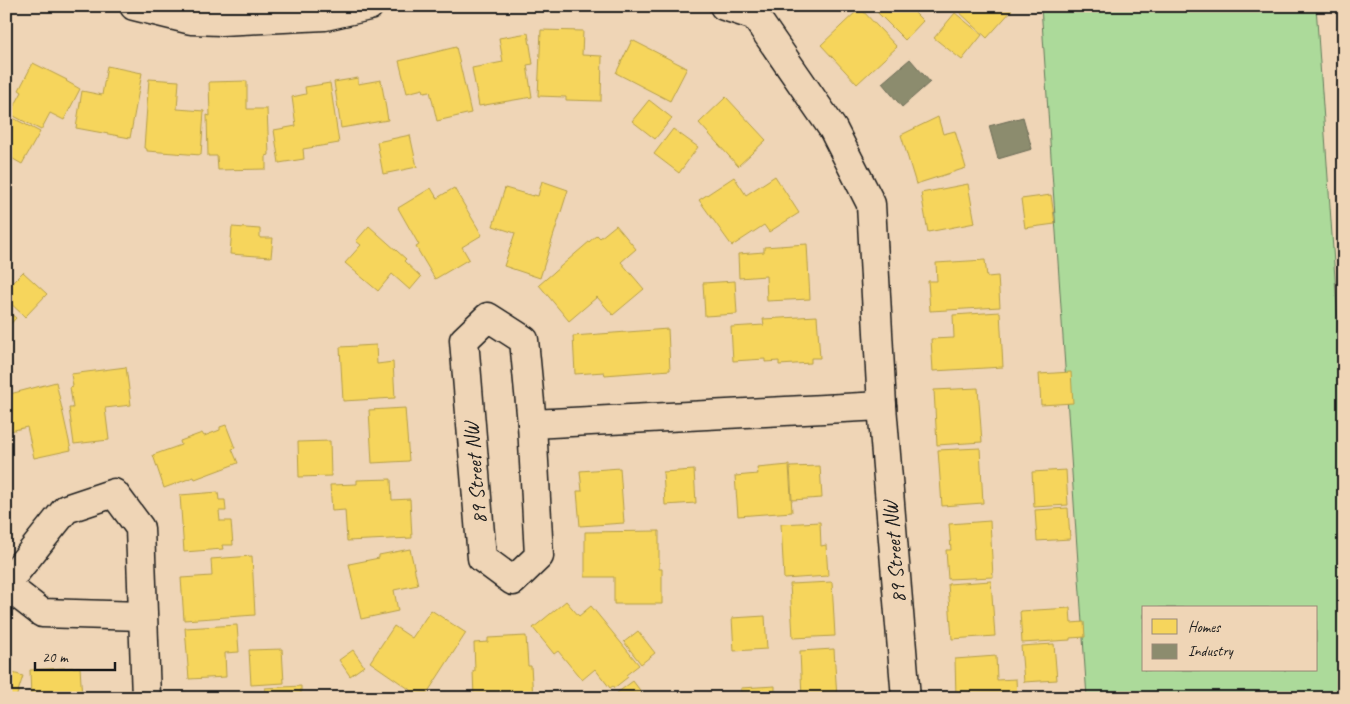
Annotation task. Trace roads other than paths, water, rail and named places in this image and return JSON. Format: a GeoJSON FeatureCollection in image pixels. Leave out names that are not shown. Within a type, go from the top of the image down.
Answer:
{"type":"FeatureCollection","features":[{"type":"Feature","properties":{"kind":"street"},"geometry":{"type":"LineString","coordinates":[[134,6],[191,20],[221,21],[325,16],[369,6]]}},
{"type":"Feature","properties":{"kind":"street"},"geometry":{"type":"LineString","coordinates":[[724,6],[758,11]]}},
{"type":"Feature","properties":{"kind":"street","name":"89 Street NW"},"geometry":{"type":"LineString","coordinates":[[758,11],[833,129],[871,204],[882,406],[906,698]]}},
{"type":"Feature","properties":{"kind":"street","name":"89 Street NW"},"geometry":{"type":"LineString","coordinates":[[488,317],[524,340],[532,424],[539,556],[513,581],[482,558],[464,340],[488,317]]}},
{"type":"Feature","properties":{"kind":"street"},"geometry":{"type":"LineString","coordinates":[[532,424],[882,406]]}},
{"type":"Feature","properties":{"kind":"street"},"geometry":{"type":"LineString","coordinates":[[142,616],[42,613],[6,584],[66,509],[114,492],[140,528],[146,698]]}}]}
